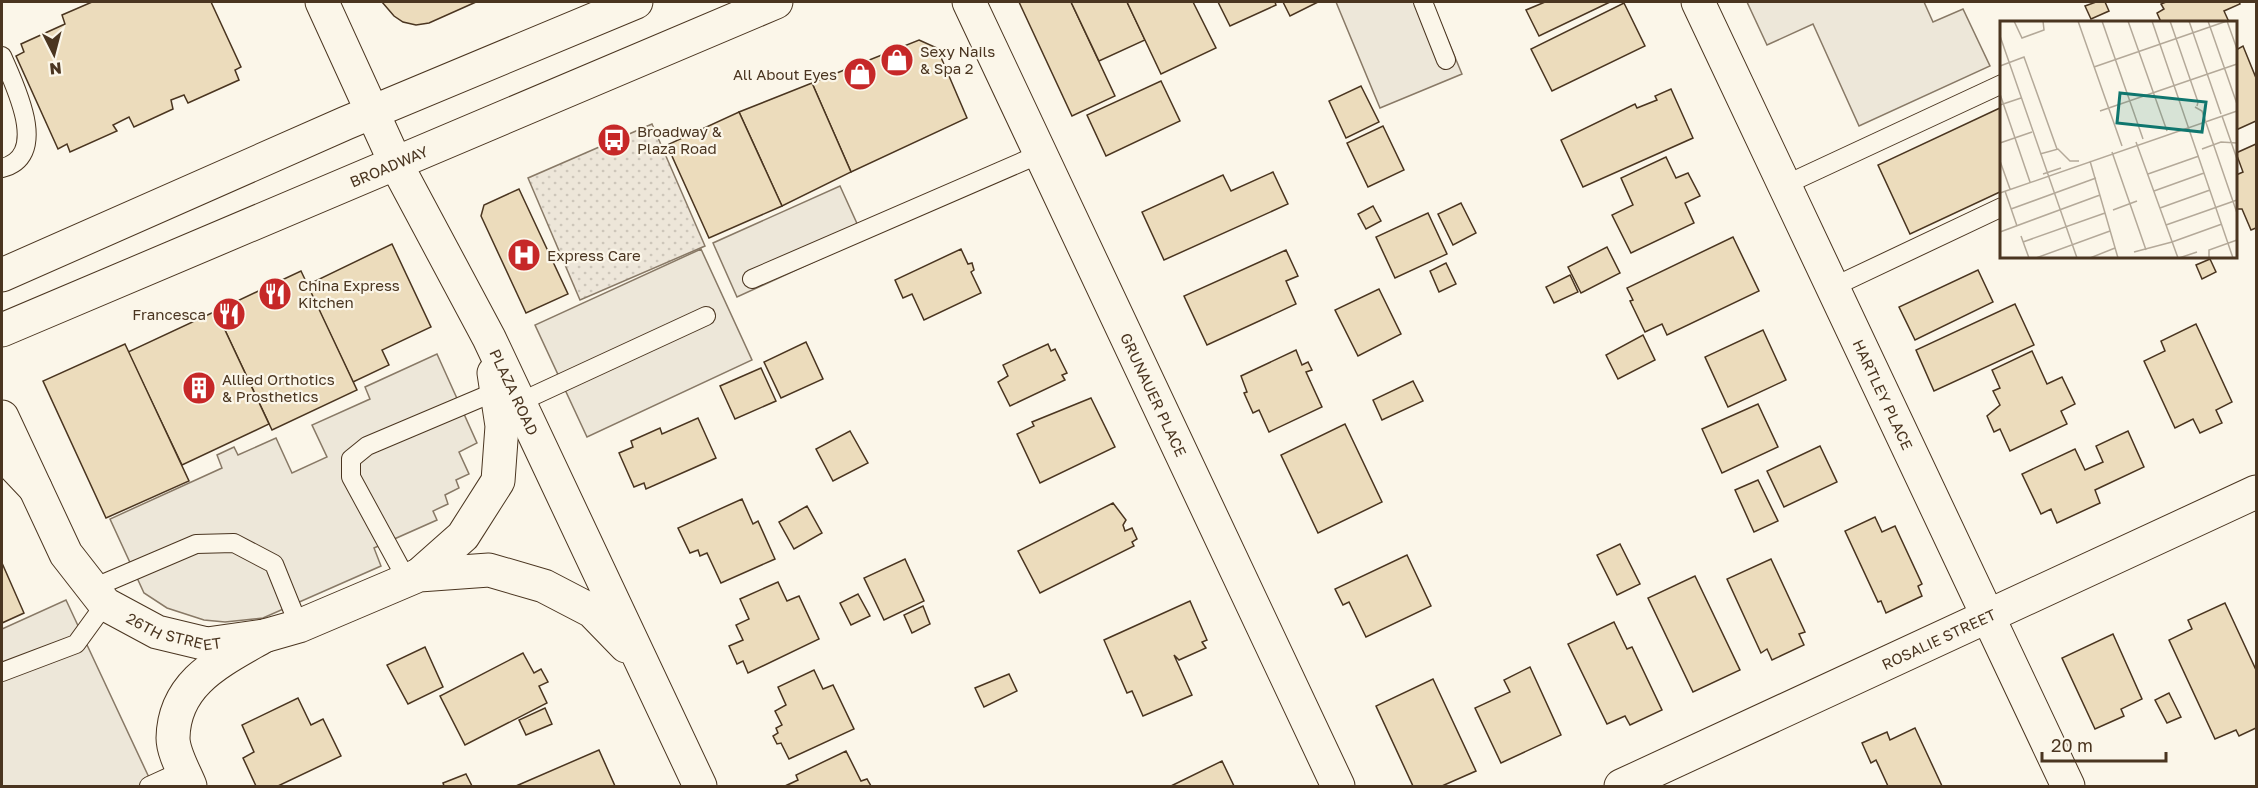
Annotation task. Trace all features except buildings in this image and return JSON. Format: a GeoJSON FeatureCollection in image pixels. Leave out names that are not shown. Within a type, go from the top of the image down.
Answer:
{"type":"FeatureCollection","features":[{"type":"Feature","properties":{"kind":"street","name":"PLAZA ROAD"},"geometry":{"type":"LineString","coordinates":[[322,2],[396,164],[489,338],[508,396],[642,662],[700,786]]}},
{"type":"Feature","properties":{"kind":"street"},"geometry":{"type":"LineString","coordinates":[[2,275],[372,111],[636,2]]}},
{"type":"Feature","properties":{"kind":"street","name":"BROADWAY"},"geometry":{"type":"LineString","coordinates":[[2,330],[776,2]]}},
{"type":"Feature","properties":{"kind":"street","name":"GRUNAUER PLACE"},"geometry":{"type":"LineString","coordinates":[[969,2],[1338,786]]}},
{"type":"Feature","properties":{"kind":"street","name":"HARTLEY PLACE"},"geometry":{"type":"LineString","coordinates":[[1698,2],[2068,786]]}},
{"type":"Feature","properties":{"kind":"street","name":"PLAZA ROAD"},"geometry":{"type":"LineString","coordinates":[[413,577],[463,536],[498,481],[502,426],[508,396]]}},
{"type":"Feature","properties":{"kind":"street","name":"26TH STREET"},"geometry":{"type":"LineString","coordinates":[[2,417],[66,555],[99,596],[157,632],[207,644],[264,636]]}},
{"type":"Feature","properties":{"kind":"street"},"geometry":{"type":"LineString","coordinates":[[2,453],[35,488]]}},
{"type":"Feature","properties":{"kind":"street","name":"ROSALIE STREET"},"geometry":{"type":"LineString","coordinates":[[1621,786],[2256,492]]}},
{"type":"Feature","properties":{"kind":"street"},"geometry":{"type":"LineString","coordinates":[[264,636],[299,626],[413,577],[489,570],[544,586],[592,611],[642,662]]}},
{"type":"Feature","properties":{"kind":"street","name":"26TH STREET"},"geometry":{"type":"LineString","coordinates":[[187,778],[173,740],[180,701],[208,669],[264,636]]}},
{"type":"Feature","properties":{"kind":"lane"},"geometry":{"type":"LineString","coordinates":[[1423,2],[1446,60]]}},
{"type":"Feature","properties":{"kind":"lane"},"geometry":{"type":"LineString","coordinates":[[2,56],[22,108],[26,133],[23,154],[16,161],[2,168]]}},
{"type":"Feature","properties":{"kind":"lane"},"geometry":{"type":"LineString","coordinates":[[1785,185],[2000,84]]}},
{"type":"Feature","properties":{"kind":"lane"},"geometry":{"type":"LineString","coordinates":[[752,279],[1040,154]]}},
{"type":"Feature","properties":{"kind":"lane"},"geometry":{"type":"LineString","coordinates":[[1833,287],[2000,207]]}},
{"type":"Feature","properties":{"kind":"lane"},"geometry":{"type":"LineString","coordinates":[[413,577],[351,477],[351,459],[367,446],[508,396],[706,316]]}},
{"type":"Feature","properties":{"kind":"lane"},"geometry":{"type":"LineString","coordinates":[[2,672],[76,644],[99,596],[196,544],[234,543],[274,564],[299,626]]}},
{"type":"Feature","properties":{"kind":"lane"},"geometry":{"type":"LineString","coordinates":[[149,786],[187,778]]}},
{"type":"Feature","properties":{"kind":"shaded area"},"geometry":{"type":"Polygon","coordinates":[[[1336,2],[1432,2],[1462,74],[1380,108],[1336,2]]]}},
{"type":"Feature","properties":{"kind":"shaded area"},"geometry":{"type":"Polygon","coordinates":[[[1747,2],[1924,2],[1933,22],[1963,9],[1990,66],[1859,126],[1813,24],[1767,45],[1747,2]]]}},
{"type":"Feature","properties":{"kind":"shaded area"},"geometry":{"type":"Polygon","coordinates":[[[652,124],[705,246],[580,300],[528,178],[652,124]]]}},
{"type":"Feature","properties":{"kind":"shaded area"},"geometry":{"type":"Polygon","coordinates":[[[840,186],[864,239],[737,297],[713,243],[840,186]]]}},
{"type":"Feature","properties":{"kind":"shaded area"},"geometry":{"type":"Polygon","coordinates":[[[701,249],[752,360],[587,437],[535,325],[701,249]]]}},
{"type":"Feature","properties":{"kind":"shaded area"},"geometry":{"type":"Polygon","coordinates":[[[437,354],[477,443],[459,452],[469,474],[456,480],[459,488],[445,495],[448,504],[433,511],[437,520],[374,548],[381,566],[263,618],[225,622],[204,620],[167,608],[144,593],[110,519],[222,468],[217,455],[234,447],[238,455],[276,438],[292,473],[327,457],[312,425],[370,399],[365,387],[437,354]]]}},
{"type":"Feature","properties":{"kind":"shaded area"},"geometry":{"type":"Polygon","coordinates":[[[66,600],[153,786],[2,786],[2,629],[66,600]]]}},
{"type":"Feature","properties":{"kind":"place","name":"Sexy Nails & Spa 2"},"geometry":{"type":"Point","coordinates":[897,60]}},
{"type":"Feature","properties":{"kind":"place","name":"All About Eyes"},"geometry":{"type":"Point","coordinates":[860,74]}},
{"type":"Feature","properties":{"kind":"place","name":"Broadway & Plaza Road"},"geometry":{"type":"Point","coordinates":[614,140]}},
{"type":"Feature","properties":{"kind":"place","name":"Express Care"},"geometry":{"type":"Point","coordinates":[524,255]}},
{"type":"Feature","properties":{"kind":"place","name":"China Express Kitchen"},"geometry":{"type":"Point","coordinates":[275,294]}},
{"type":"Feature","properties":{"kind":"place","name":"Francesca"},"geometry":{"type":"Point","coordinates":[229,314]}},
{"type":"Feature","properties":{"kind":"place","name":"Allied Orthotics & Prosthetics"},"geometry":{"type":"Point","coordinates":[199,388]}}]}
